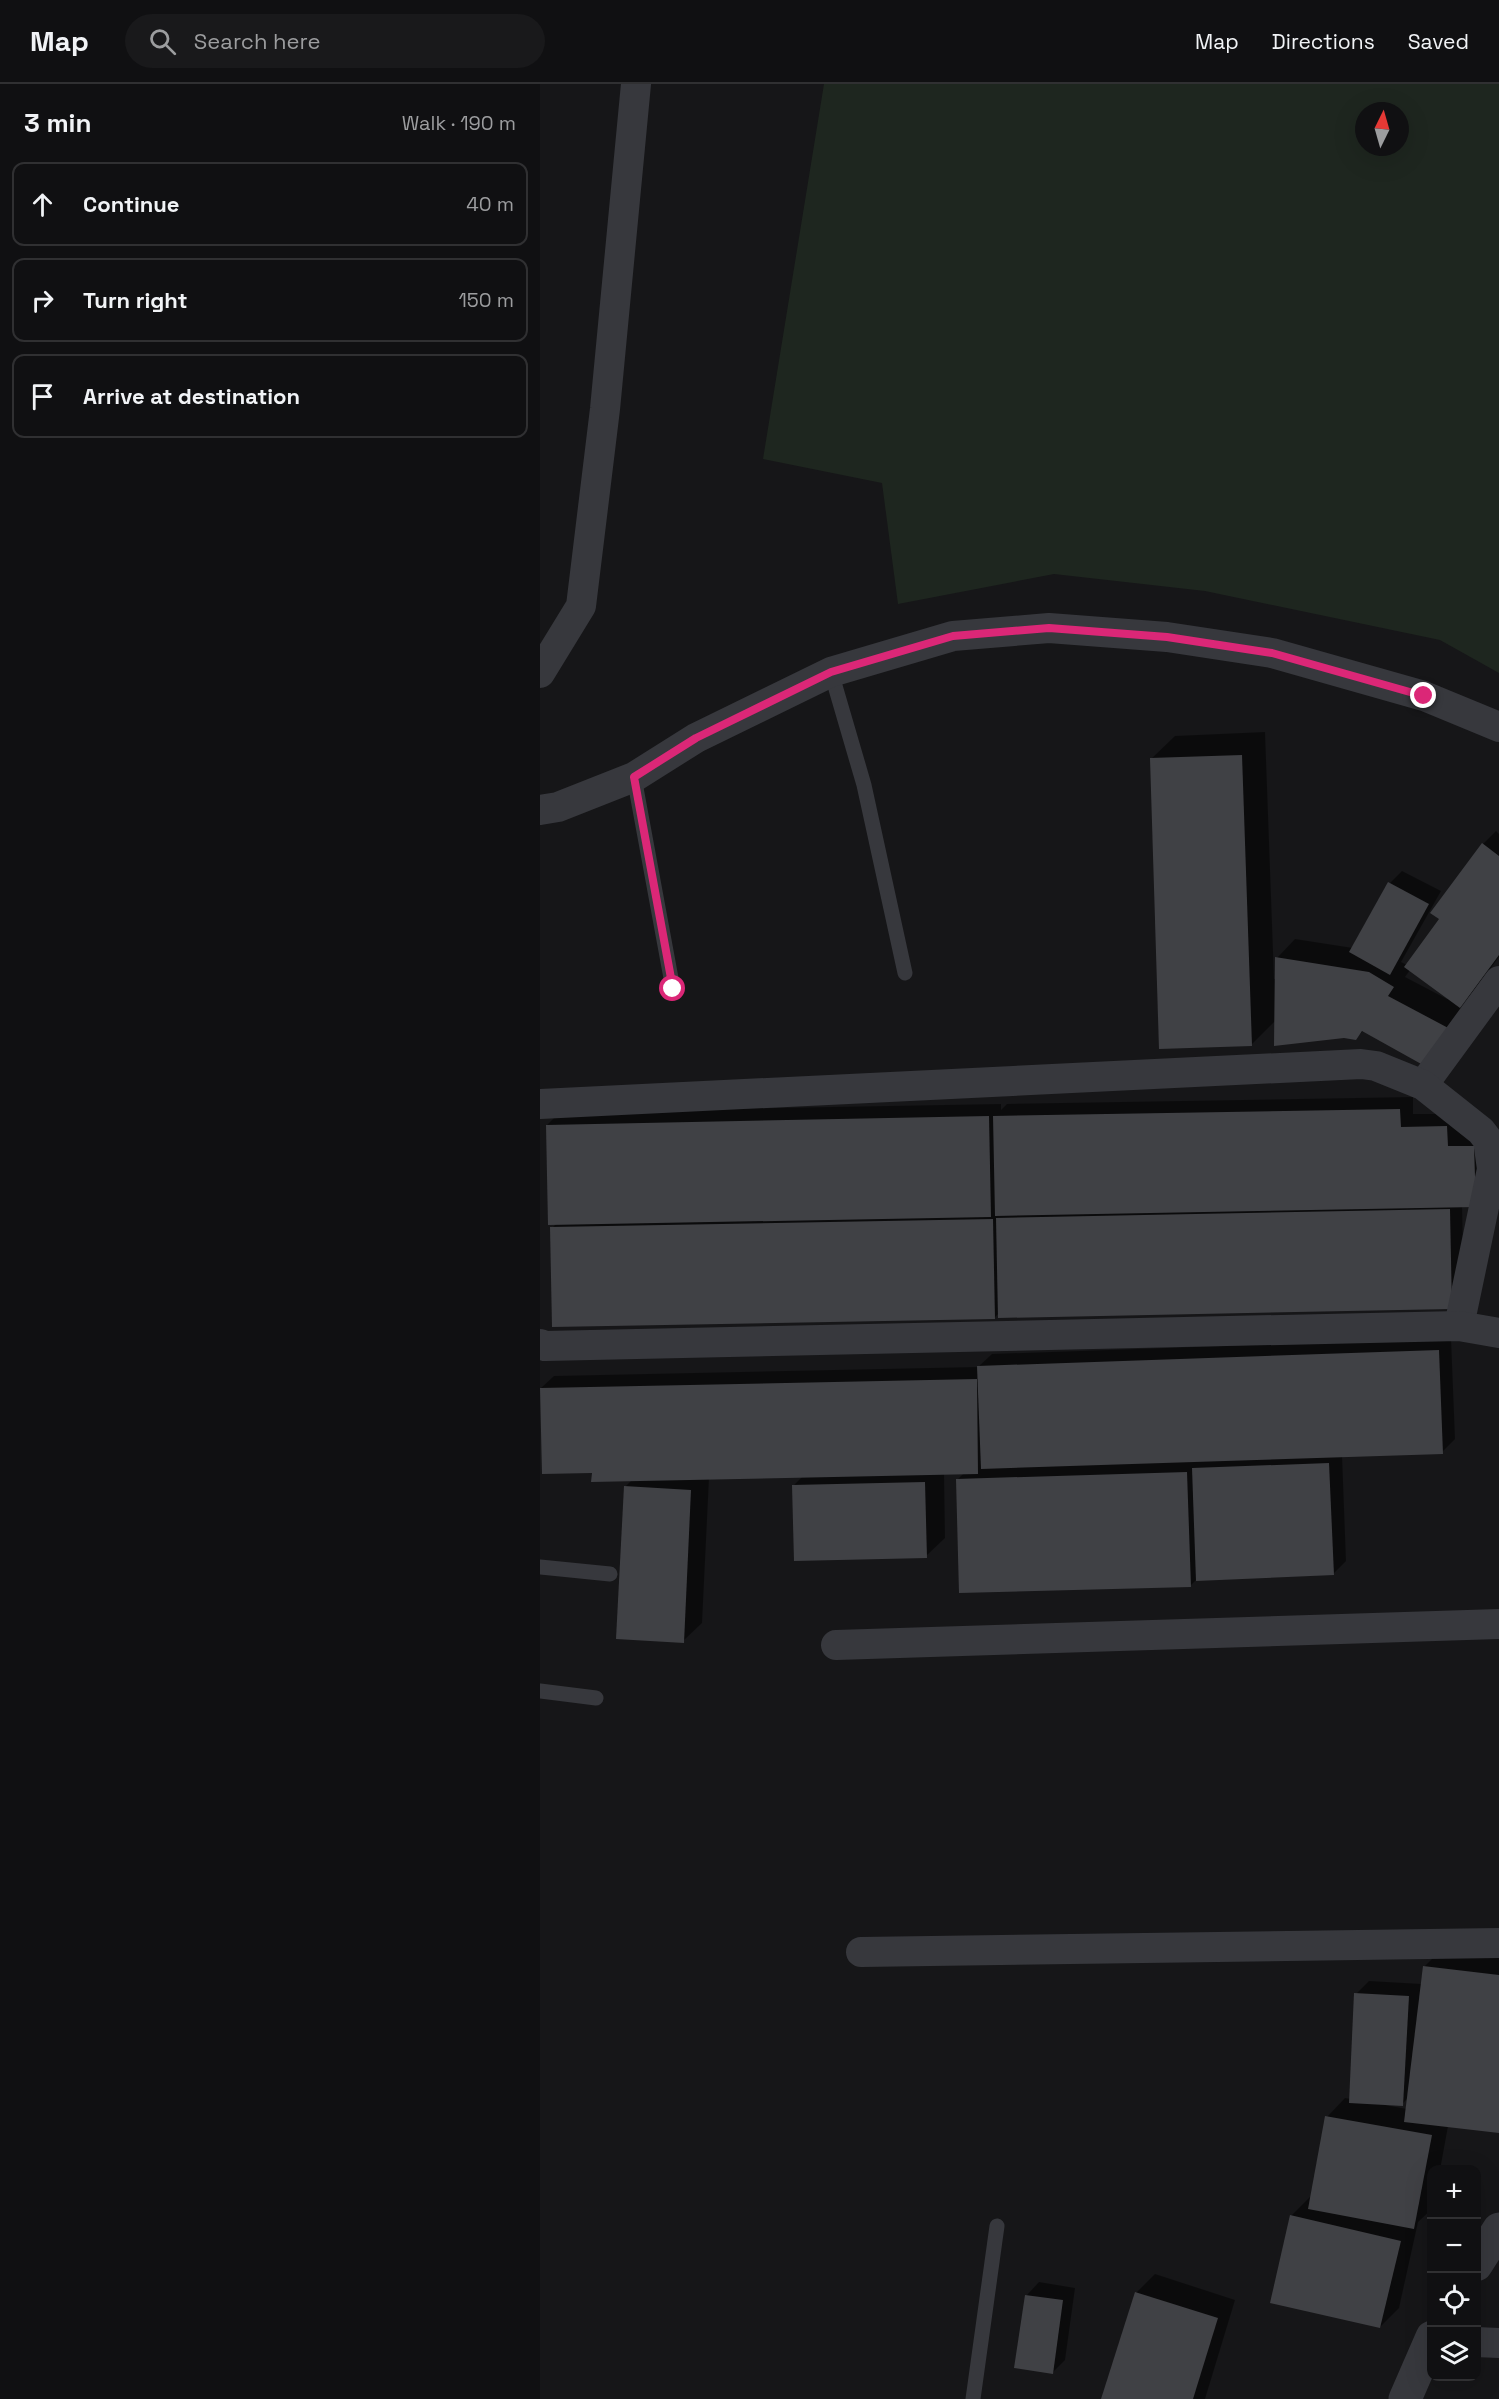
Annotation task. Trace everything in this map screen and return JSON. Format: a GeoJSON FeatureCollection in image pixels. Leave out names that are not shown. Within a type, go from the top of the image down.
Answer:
{"type":"FeatureCollection","features":[{"type":"Feature","properties":{"kind":"street"},"geometry":{"type":"LineString","coordinates":[[540,673],[581,606],[606,397],[636,84]]}},
{"type":"Feature","properties":{"kind":"street"},"geometry":{"type":"LineString","coordinates":[[540,810],[558,807],[634,777],[696,738],[831,672],[953,636],[1049,628],[1167,637],[1272,653],[1424,696],[1499,727]]}},
{"type":"Feature","properties":{"kind":"street"},"geometry":{"type":"LineString","coordinates":[[1423,1085],[1499,981]]}},
{"type":"Feature","properties":{"kind":"street"},"geometry":{"type":"LineString","coordinates":[[540,1104],[1360,1064],[1376,1066],[1423,1085],[1481,1131],[1488,1140],[1492,1169],[1459,1326]]}},
{"type":"Feature","properties":{"kind":"street"},"geometry":{"type":"LineString","coordinates":[[540,1344],[556,1346],[1459,1326],[1499,1333]]}},
{"type":"Feature","properties":{"kind":"street"},"geometry":{"type":"LineString","coordinates":[[836,1645],[1499,1624]]}},
{"type":"Feature","properties":{"kind":"street"},"geometry":{"type":"LineString","coordinates":[[861,1952],[1499,1943]]}},
{"type":"Feature","properties":{"kind":"street"},"geometry":{"type":"LineString","coordinates":[[1481,2257],[1499,2229]]}},
{"type":"Feature","properties":{"kind":"street"},"geometry":{"type":"LineString","coordinates":[[1481,2342],[1499,2343]]}},
{"type":"Feature","properties":{"kind":"street"},"geometry":{"type":"LineString","coordinates":[[1405,2399],[1427,2347]]}},
{"type":"Feature","properties":{"kind":"lane"},"geometry":{"type":"LineString","coordinates":[[831,672],[864,785],[905,973]]}},
{"type":"Feature","properties":{"kind":"lane"},"geometry":{"type":"LineString","coordinates":[[634,777],[673,989]]}},
{"type":"Feature","properties":{"kind":"lane"},"geometry":{"type":"LineString","coordinates":[[540,1567],[610,1574]]}},
{"type":"Feature","properties":{"kind":"lane"},"geometry":{"type":"LineString","coordinates":[[540,1691],[596,1698]]}},
{"type":"Feature","properties":{"kind":"lane"},"geometry":{"type":"LineString","coordinates":[[973,2399],[997,2226]]}},
{"type":"Feature","properties":{"kind":"shaded area"},"geometry":{"type":"Polygon","coordinates":[[[824,84],[1499,84],[1499,673],[1440,640],[1205,591],[1054,574],[898,604],[882,483],[763,459],[824,84]]]}},
{"type":"Feature","properties":{"kind":"building"},"geometry":{"type":"Polygon","coordinates":[[[1242,755],[1252,1046],[1159,1049],[1150,758],[1242,755]]]}},
{"type":"Feature","properties":{"kind":"building"},"geometry":{"type":"Polygon","coordinates":[[[1482,843],[1499,856],[1499,955],[1460,1008],[1404,967],[1439,919],[1430,913],[1482,843]]]}},
{"type":"Feature","properties":{"kind":"building"},"geometry":{"type":"Polygon","coordinates":[[[1388,882],[1429,904],[1390,975],[1349,952],[1388,882]]]}},
{"type":"Feature","properties":{"kind":"building"},"geometry":{"type":"Polygon","coordinates":[[[1275,957],[1369,972],[1394,987],[1388,996],[1452,1030],[1423,1065],[1362,1031],[1356,1040],[1344,1038],[1274,1046],[1275,957]]]}},
{"type":"Feature","properties":{"kind":"building"},"geometry":{"type":"Polygon","coordinates":[[[1400,1109],[1401,1127],[1447,1126],[1448,1146],[1474,1146],[1476,1207],[995,1216],[993,1116],[1400,1109]]]}},
{"type":"Feature","properties":{"kind":"building"},"geometry":{"type":"Polygon","coordinates":[[[989,1116],[991,1217],[548,1225],[546,1125],[989,1116]]]}},
{"type":"Feature","properties":{"kind":"building"},"geometry":{"type":"Polygon","coordinates":[[[1450,1209],[1452,1309],[998,1318],[996,1218],[1450,1209]]]}},
{"type":"Feature","properties":{"kind":"building"},"geometry":{"type":"Polygon","coordinates":[[[993,1219],[995,1319],[552,1327],[550,1227],[993,1219]]]}},
{"type":"Feature","properties":{"kind":"building"},"geometry":{"type":"Polygon","coordinates":[[[1439,1350],[1443,1454],[981,1469],[977,1366],[1439,1350]]]}},
{"type":"Feature","properties":{"kind":"building"},"geometry":{"type":"Polygon","coordinates":[[[977,1379],[978,1474],[591,1482],[592,1473],[542,1474],[540,1388],[977,1379]]]}},
{"type":"Feature","properties":{"kind":"building"},"geometry":{"type":"Polygon","coordinates":[[[1329,1463],[1334,1575],[1196,1581],[1192,1468],[1329,1463]]]}},
{"type":"Feature","properties":{"kind":"building"},"geometry":{"type":"Polygon","coordinates":[[[1187,1472],[1191,1587],[959,1593],[956,1479],[1187,1472]]]}},
{"type":"Feature","properties":{"kind":"building"},"geometry":{"type":"Polygon","coordinates":[[[925,1482],[927,1558],[794,1561],[792,1485],[925,1482]]]}},
{"type":"Feature","properties":{"kind":"building"},"geometry":{"type":"Polygon","coordinates":[[[624,1486],[691,1490],[684,1643],[616,1639],[624,1486]]]}},
{"type":"Feature","properties":{"kind":"building"},"geometry":{"type":"Polygon","coordinates":[[[1423,1966],[1499,1975],[1499,2133],[1404,2122],[1423,1966]]]}},
{"type":"Feature","properties":{"kind":"building"},"geometry":{"type":"Polygon","coordinates":[[[1354,1993],[1409,1996],[1403,2106],[1349,2103],[1354,1993]]]}},
{"type":"Feature","properties":{"kind":"building"},"geometry":{"type":"Polygon","coordinates":[[[1325,2116],[1432,2135],[1414,2229],[1308,2209],[1325,2116]]]}},
{"type":"Feature","properties":{"kind":"building"},"geometry":{"type":"Polygon","coordinates":[[[1290,2215],[1401,2241],[1380,2328],[1270,2303],[1290,2215]]]}},
{"type":"Feature","properties":{"kind":"building"},"geometry":{"type":"Polygon","coordinates":[[[1135,2292],[1218,2318],[1193,2399],[1101,2399],[1135,2292]]]}},
{"type":"Feature","properties":{"kind":"building"},"geometry":{"type":"Polygon","coordinates":[[[1025,2295],[1063,2300],[1053,2374],[1014,2368],[1025,2295]]]}},
{"type":"Feature","properties":{"kind":"route"},"geometry":{"type":"LineString","coordinates":[[673,989],[634,777],[696,738],[831,672],[953,636],[1049,628],[1167,637],[1272,653],[1424,696]]}}]}
